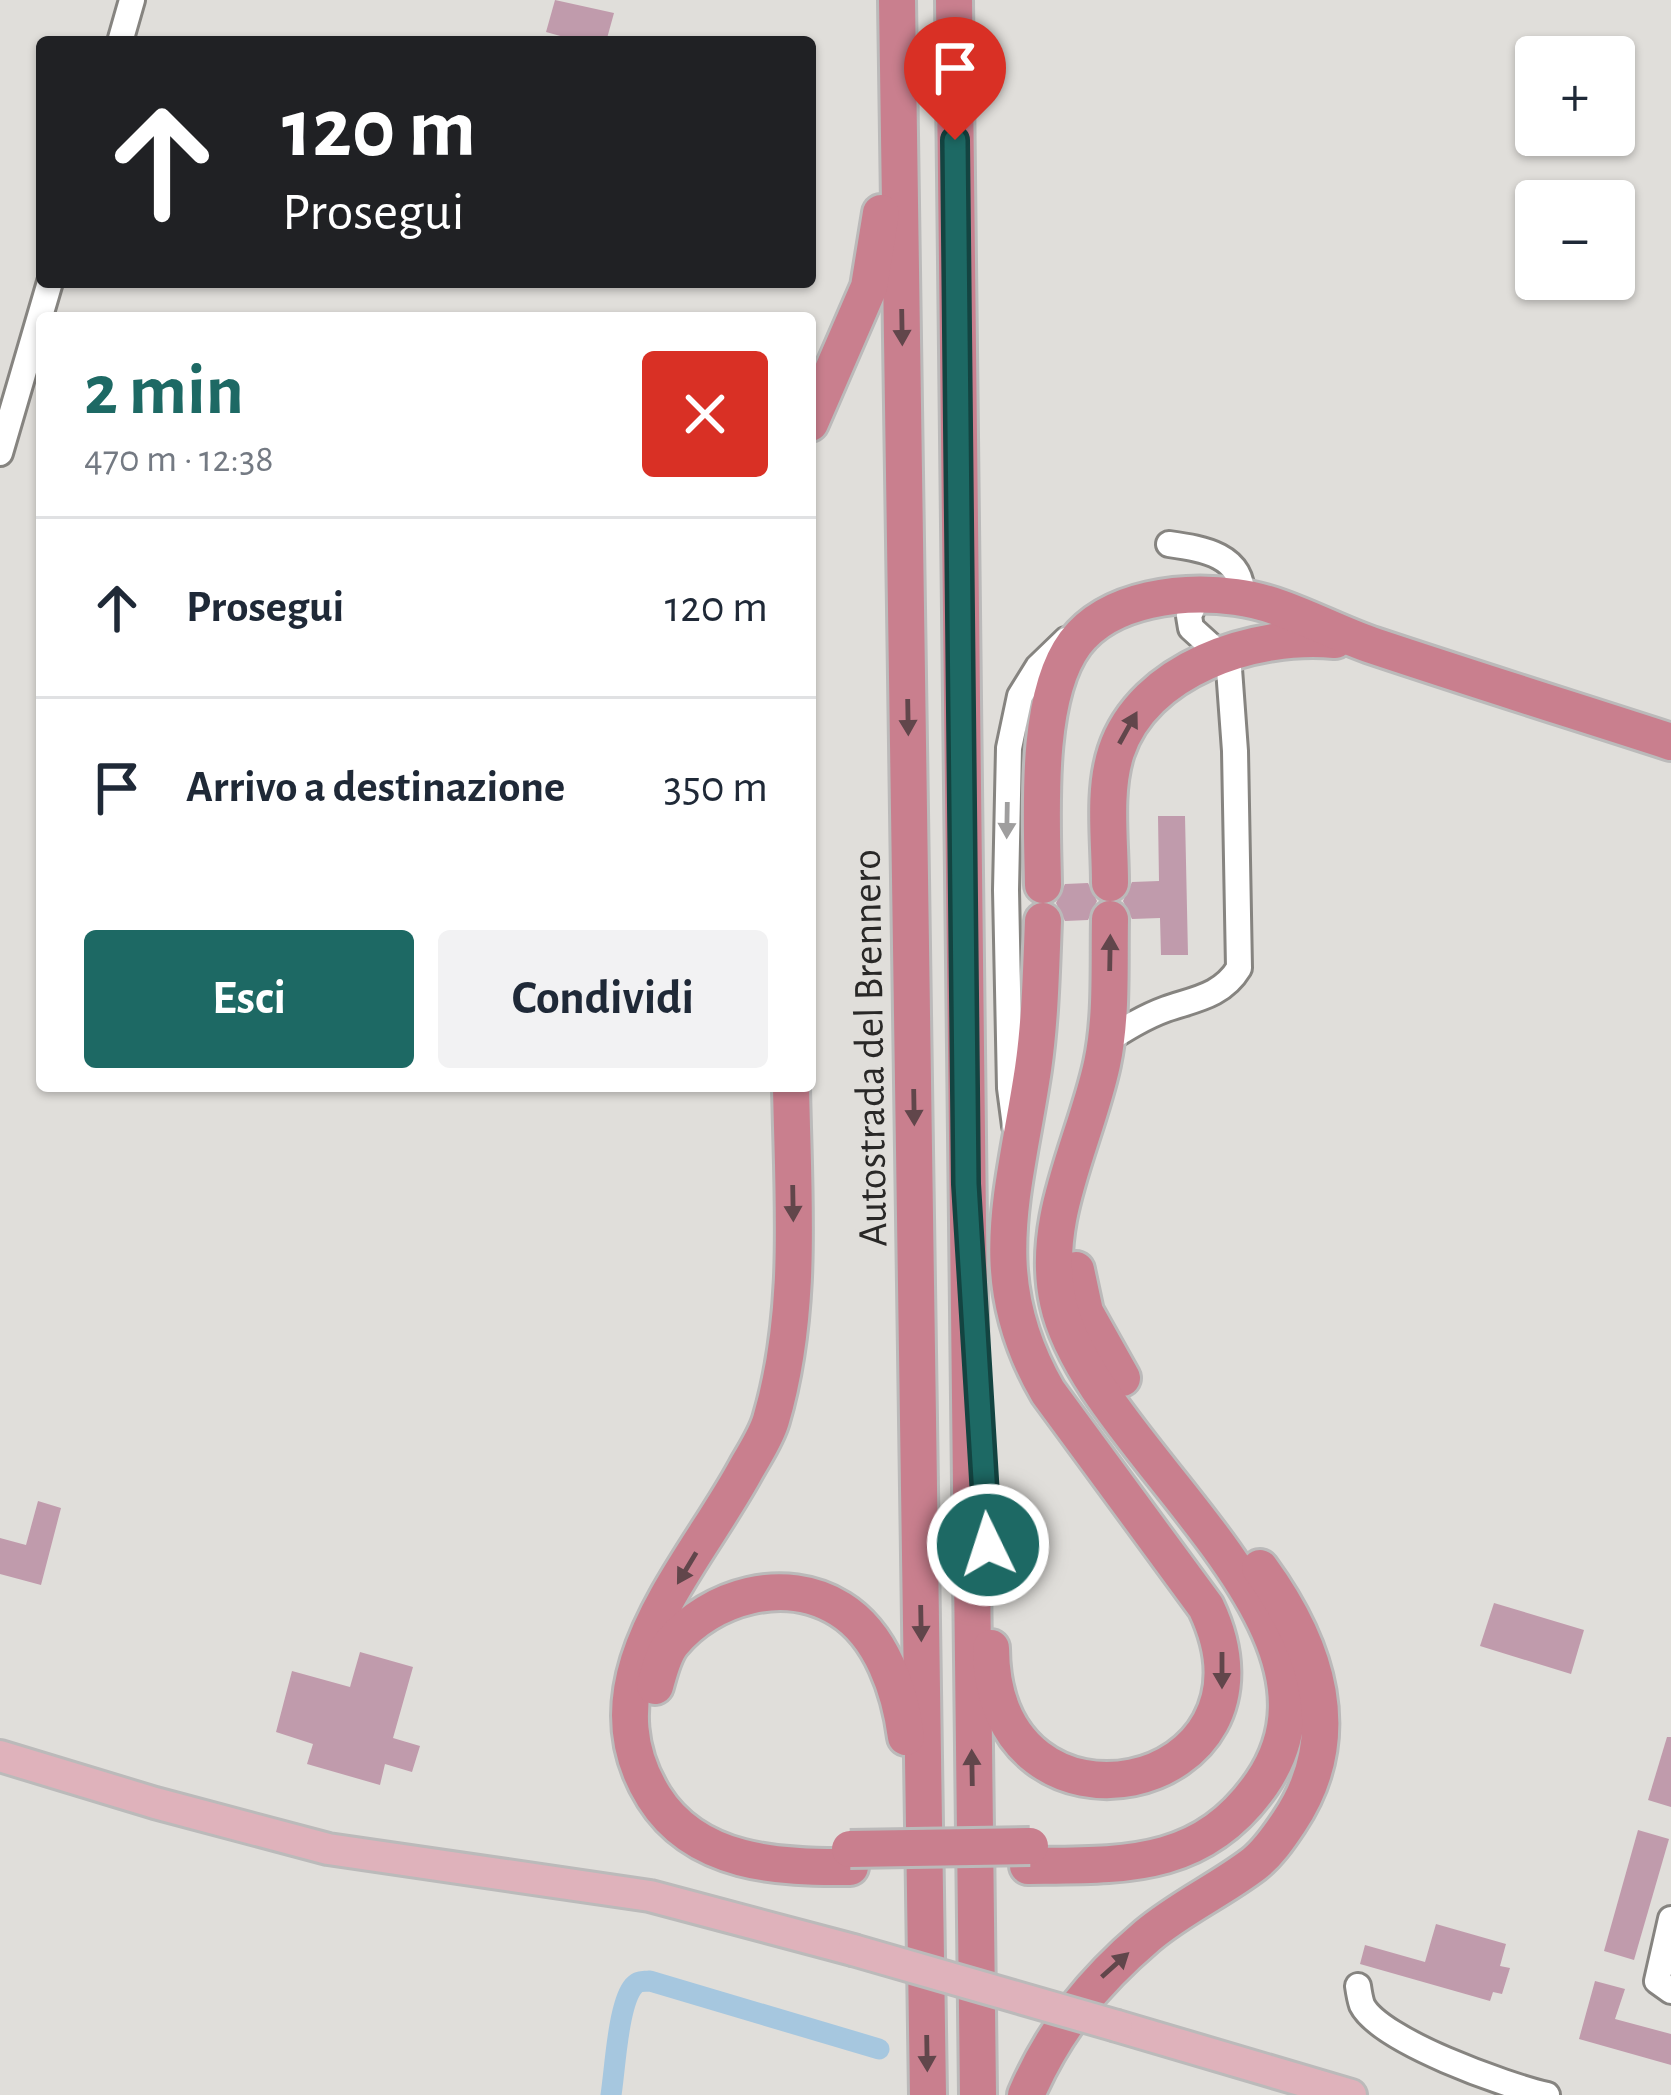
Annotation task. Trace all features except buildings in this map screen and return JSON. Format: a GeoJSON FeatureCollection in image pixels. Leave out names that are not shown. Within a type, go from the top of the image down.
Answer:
{"type":"FeatureCollection","features":[{"type":"Feature","properties":{"kind":"highway"},"geometry":{"type":"LineString","coordinates":[[816,410],[845,347],[876,259],[884,58],[894,0]]}},
{"type":"Feature","properties":{"kind":"highway","name":"Autostrada del Brennero"},"geometry":{"type":"LineString","coordinates":[[894,0],[928,2095]]}},
{"type":"Feature","properties":{"kind":"highway"},"geometry":{"type":"LineString","coordinates":[[954,0],[977,2095]]}},
{"type":"Feature","properties":{"kind":"highway"},"geometry":{"type":"LineString","coordinates":[[966,1184],[997,1700],[1012,1731],[1033,1755],[1067,1777],[1104,1783],[1146,1776],[1178,1760],[1211,1722],[1223,1680],[1219,1634],[1206,1607],[1048,1393],[1030,1361],[1010,1296],[1006,1260],[1011,1194],[1034,1065],[1046,731],[1059,675],[1076,641],[1105,618],[1134,604],[1198,596],[1242,598],[1671,742]]}},
{"type":"Feature","properties":{"kind":"highway"},"geometry":{"type":"LineString","coordinates":[[1110,883],[1109,779],[1124,731],[1155,693],[1181,675],[1254,644],[1302,639],[1368,644]]}},
{"type":"Feature","properties":{"kind":"highway"},"geometry":{"type":"LineString","coordinates":[[791,1092],[795,1275],[788,1353],[769,1427],[650,1629],[632,1682],[627,1713],[631,1748],[644,1780],[662,1809],[685,1832],[711,1847],[768,1865],[850,1858],[1029,1856],[1138,1863],[1205,1841],[1244,1809],[1270,1770],[1283,1734],[1286,1688],[1275,1642],[1255,1598],[1126,1426],[1074,1350],[1063,1323],[1052,1264],[1055,1221],[1106,1041],[1110,920]]}},
{"type":"Feature","properties":{"kind":"highway"},"geometry":{"type":"LineString","coordinates":[[1026,2095],[1045,2052],[1095,1984],[1151,1933],[1257,1862],[1280,1835],[1309,1787],[1322,1733],[1316,1674],[1280,1595],[1142,1408],[1102,1348],[1085,1312],[1077,1288],[1071,1214],[1078,1150]]}},
{"type":"Feature","properties":{"kind":"highway"},"geometry":{"type":"LineString","coordinates":[[1018,1155],[1033,1277],[1046,1337],[1073,1389],[1248,1628],[1267,1688],[1264,1727],[1251,1764],[1224,1802],[1207,1815],[1188,1827],[1140,1842],[1029,1856]]}},
{"type":"Feature","properties":{"kind":"highway"},"geometry":{"type":"LineString","coordinates":[[850,1858],[759,1843],[715,1827],[676,1794],[653,1747],[650,1699],[668,1646],[723,1602],[783,1591],[816,1599],[842,1610],[876,1646],[894,1681],[903,1713],[925,1928]]}},
{"type":"Feature","properties":{"kind":"main road"},"geometry":{"type":"LineString","coordinates":[[0,1756],[328,1849],[650,1896],[1351,2095]]}},
{"type":"Feature","properties":{"kind":"street"},"geometry":{"type":"LineString","coordinates":[[122,36],[132,0]]}},
{"type":"Feature","properties":{"kind":"street"},"geometry":{"type":"LineString","coordinates":[[0,453],[36,330]]}},
{"type":"Feature","properties":{"kind":"street"},"geometry":{"type":"LineString","coordinates":[[1169,544],[1201,548],[1233,564],[1242,581],[1242,598]]}},
{"type":"Feature","properties":{"kind":"street"},"geometry":{"type":"LineString","coordinates":[[1106,1041],[1149,1016],[1213,993],[1239,968],[1235,752],[1226,656],[1191,628],[1189,616],[1198,596]]}},
{"type":"Feature","properties":{"kind":"street"},"geometry":{"type":"LineString","coordinates":[[1018,1155],[1010,1088],[1006,890],[1012,721],[1020,696],[1038,668],[1064,641],[1105,618]]}},
{"type":"Feature","properties":{"kind":"street"},"geometry":{"type":"LineString","coordinates":[[1671,1919],[1657,1981],[1671,1991]]}},
{"type":"Feature","properties":{"kind":"street"},"geometry":{"type":"LineString","coordinates":[[1358,1986],[1363,2008],[1394,2035],[1512,2087],[1547,2095]]}},
{"type":"Feature","properties":{"kind":"waterway"},"geometry":{"type":"LineString","coordinates":[[611,2095],[623,2009],[640,1982],[650,1981],[879,2049]]}},
{"type":"Feature","properties":{"kind":"route"},"geometry":{"type":"LineString","coordinates":[[955,140],[966,1184],[988,1545]]}}]}
